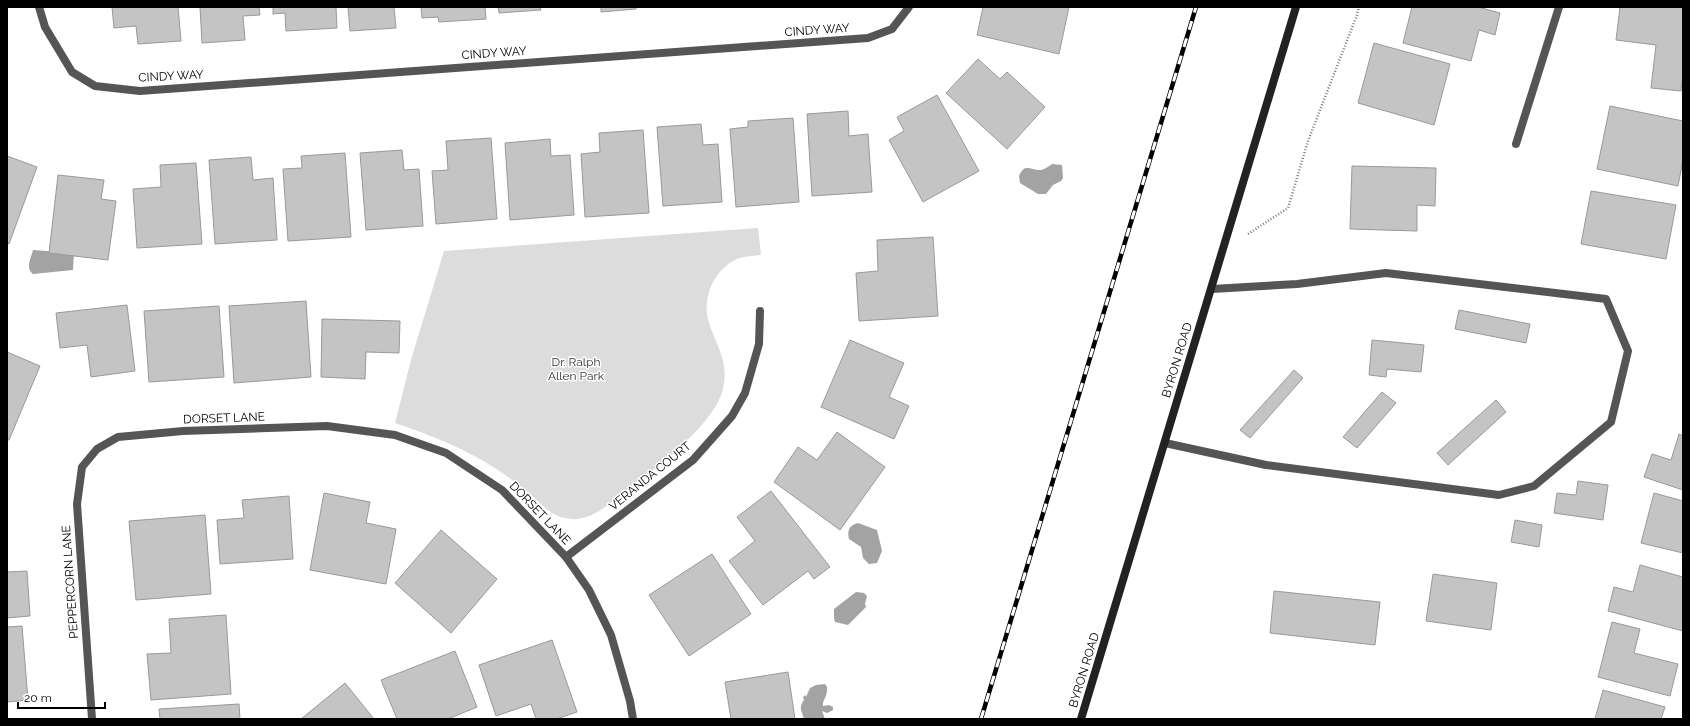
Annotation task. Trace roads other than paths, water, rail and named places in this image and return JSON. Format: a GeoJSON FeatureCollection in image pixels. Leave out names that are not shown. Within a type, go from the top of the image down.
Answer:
{"type":"FeatureCollection","features":[{"type":"Feature","properties":{"kind":"main road","name":"BYRON ROAD"},"geometry":{"type":"LineString","coordinates":[[1082,719],[1296,7]]}},
{"type":"Feature","properties":{"kind":"street","name":"CINDY WAY"},"geometry":{"type":"LineString","coordinates":[[39,7],[45,27],[72,72],[95,86],[140,91],[868,38],[892,29],[909,7]]}},
{"type":"Feature","properties":{"kind":"street"},"geometry":{"type":"LineString","coordinates":[[1516,144],[1559,7]]}},
{"type":"Feature","properties":{"kind":"street"},"geometry":{"type":"LineString","coordinates":[[1165,443],[1266,465],[1499,495],[1534,486],[1611,422],[1628,351],[1606,299],[1386,273],[1297,284],[1212,288]]}},
{"type":"Feature","properties":{"kind":"street","name":"VERANDA COURT"},"geometry":{"type":"LineString","coordinates":[[566,557],[693,460],[732,416],[745,393],[759,344],[760,311]]}},
{"type":"Feature","properties":{"kind":"street","name":"DORSET LANE"},"geometry":{"type":"LineString","coordinates":[[97,449],[118,437],[183,431],[328,426],[395,435],[446,453],[502,490],[566,557],[589,590],[612,635],[630,701],[633,719]]}},
{"type":"Feature","properties":{"kind":"street","name":"PEPPERCORN LANE"},"geometry":{"type":"LineString","coordinates":[[92,719],[77,504],[82,466],[97,449]]}},
{"type":"Feature","properties":{"kind":"railway"},"geometry":{"type":"LineString","coordinates":[[981,719],[1196,7]]}},
{"type":"Feature","properties":{"kind":"park label","name":"Dr. Ralph Allen Park"},"geometry":{"type":"Point","coordinates":[576,369]}}]}
